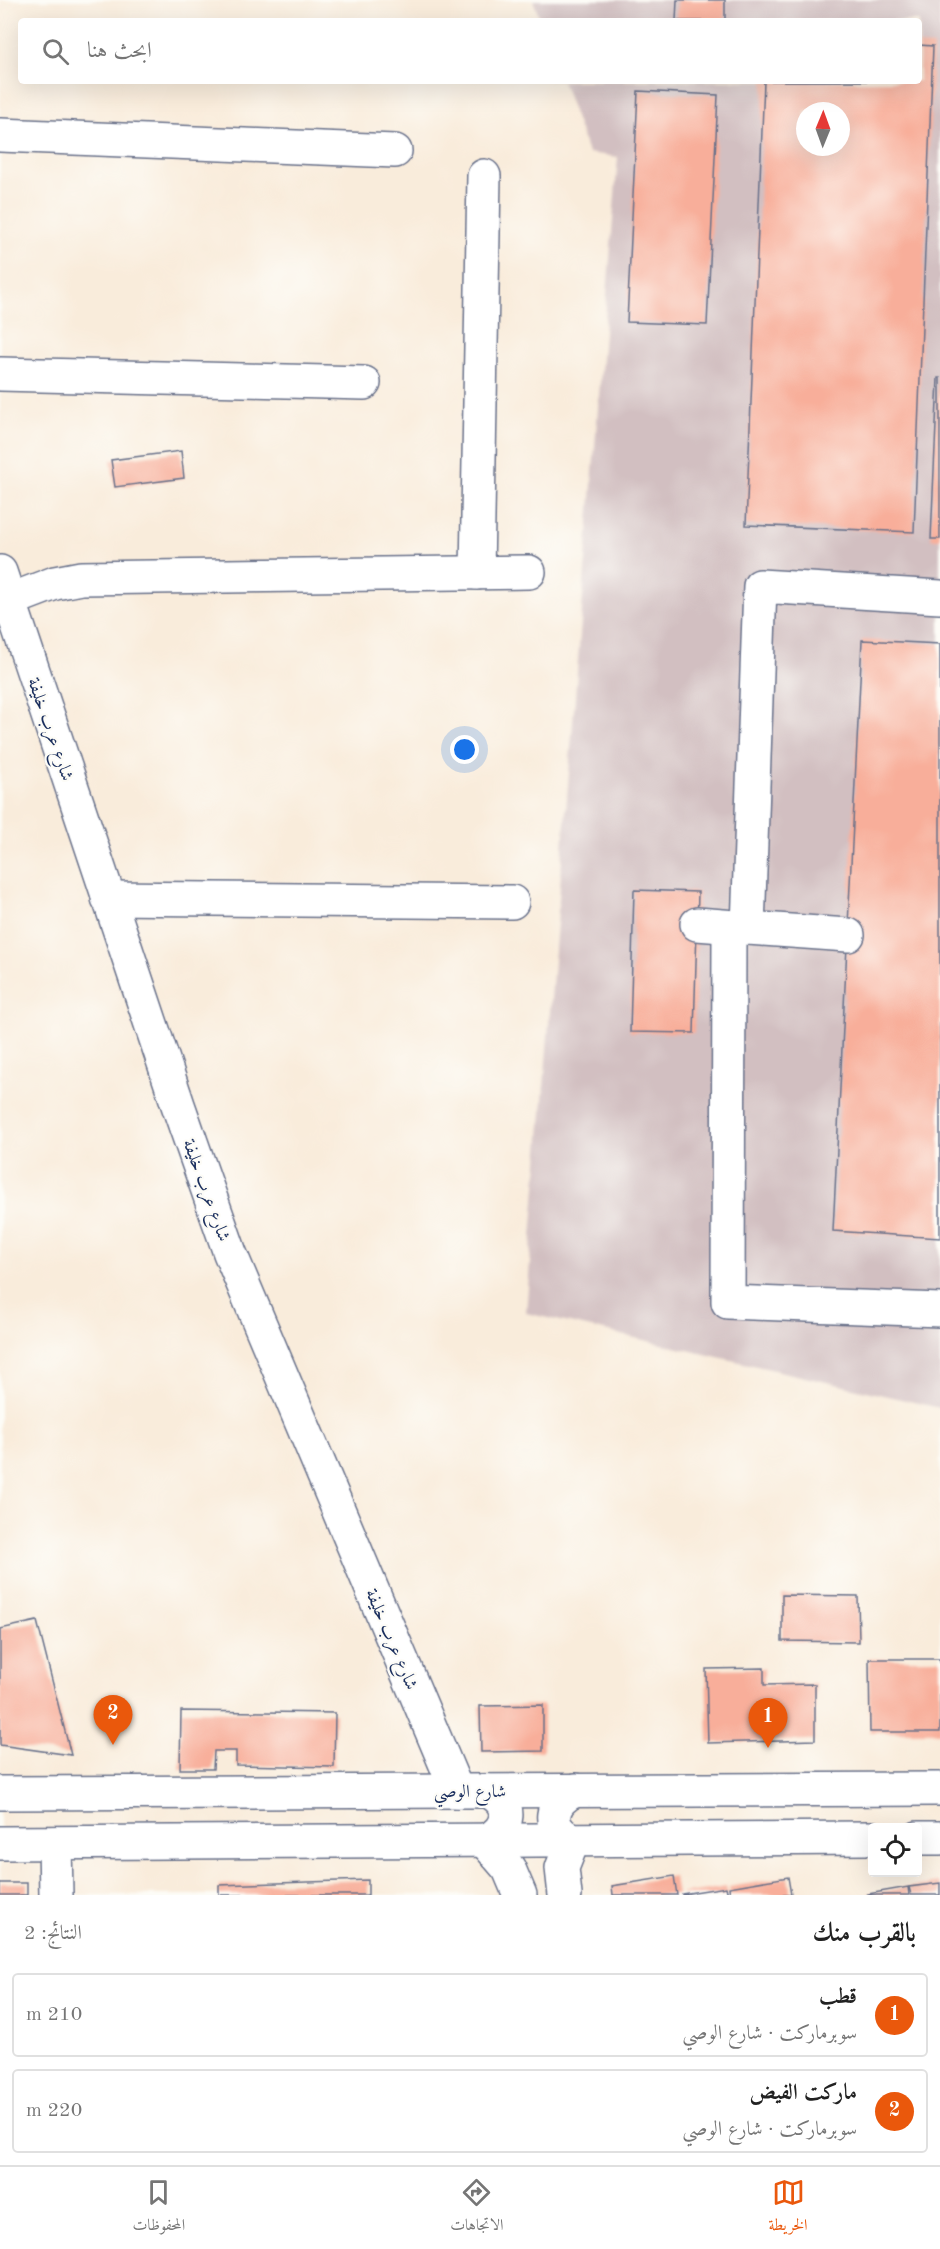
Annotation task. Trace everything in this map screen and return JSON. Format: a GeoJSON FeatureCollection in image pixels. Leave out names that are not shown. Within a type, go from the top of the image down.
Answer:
{"type":"FeatureCollection","features":[{"type":"Feature","properties":{"kind":"street"},"geometry":{"type":"LineString","coordinates":[[0,135],[395,151]]}},
{"type":"Feature","properties":{"kind":"street"},"geometry":{"type":"LineString","coordinates":[[477,573],[484,176]]}},
{"type":"Feature","properties":{"kind":"street"},"geometry":{"type":"LineString","coordinates":[[0,374],[364,383]]}},
{"type":"Feature","properties":{"kind":"street"},"geometry":{"type":"LineString","coordinates":[[4,587],[81,578],[529,572]]}},
{"type":"Feature","properties":{"kind":"street"},"geometry":{"type":"LineString","coordinates":[[940,597],[760,586],[739,928],[728,1302],[940,1310]]}},
{"type":"Feature","properties":{"kind":"street","name":"شارع عرب خليفة"},"geometry":{"type":"LineString","coordinates":[[4,587],[177,1105],[234,1264],[472,1791],[495,1794],[506,1809],[496,1829],[509,1869],[522,1895]]}},
{"type":"Feature","properties":{"kind":"street"},"geometry":{"type":"LineString","coordinates":[[108,898],[512,902]]}},
{"type":"Feature","properties":{"kind":"street"},"geometry":{"type":"LineString","coordinates":[[697,924],[848,935]]}},
{"type":"Feature","properties":{"kind":"street","name":"شارع الوصي"},"geometry":{"type":"LineString","coordinates":[[0,1793],[940,1789]]}},
{"type":"Feature","properties":{"kind":"street"},"geometry":{"type":"LineString","coordinates":[[564,1895],[553,1867],[556,1806],[561,1799],[576,1790]]}},
{"type":"Feature","properties":{"kind":"street"},"geometry":{"type":"LineString","coordinates":[[44,1792],[29,1800],[22,1815],[26,1832],[47,1843]]}},
{"type":"Feature","properties":{"kind":"street"},"geometry":{"type":"LineString","coordinates":[[0,1844],[496,1829],[868,1838]]}},
{"type":"Feature","properties":{"kind":"street"},"geometry":{"type":"LineString","coordinates":[[522,1895],[525,1876],[554,1831]]}},
{"type":"Feature","properties":{"kind":"street"},"geometry":{"type":"LineString","coordinates":[[922,1838],[940,1838]]}},
{"type":"Feature","properties":{"kind":"street"},"geometry":{"type":"LineString","coordinates":[[47,1843],[56,1895]]}},
{"type":"Feature","properties":{"kind":"shaded area"},"geometry":{"type":"Polygon","coordinates":[[[533,0],[940,0],[940,1408],[526,1313],[618,157],[588,153],[563,84],[922,84],[922,18],[540,18],[533,0]]]}},
{"type":"Feature","properties":{"kind":"building"},"geometry":{"type":"Polygon","coordinates":[[[677,0],[725,0],[725,18],[676,18],[677,0]]]}},
{"type":"Feature","properties":{"kind":"building"},"geometry":{"type":"Polygon","coordinates":[[[922,45],[933,46],[914,532],[746,525],[764,84],[922,84],[922,45]]]}},
{"type":"Feature","properties":{"kind":"building"},"geometry":{"type":"Polygon","coordinates":[[[638,91],[718,95],[707,325],[627,322],[638,91]]]}},
{"type":"Feature","properties":{"kind":"building"},"geometry":{"type":"Polygon","coordinates":[[[938,378],[940,378],[940,539],[931,539],[938,378]]]}},
{"type":"Feature","properties":{"kind":"building"},"geometry":{"type":"Polygon","coordinates":[[[181,451],[184,478],[115,487],[111,460],[181,451]]]}},
{"type":"Feature","properties":{"kind":"building"},"geometry":{"type":"Polygon","coordinates":[[[862,640],[940,644],[940,1238],[833,1231],[862,640]]]}},
{"type":"Feature","properties":{"kind":"building"},"geometry":{"type":"Polygon","coordinates":[[[634,890],[698,892],[694,1033],[630,1032],[634,890]]]}},
{"type":"Feature","properties":{"kind":"building"},"geometry":{"type":"Polygon","coordinates":[[[782,1595],[858,1596],[859,1642],[782,1641],[782,1595]]]}},
{"type":"Feature","properties":{"kind":"building"},"geometry":{"type":"Polygon","coordinates":[[[37,1621],[71,1755],[0,1745],[0,1629],[37,1621]]]}},
{"type":"Feature","properties":{"kind":"building"},"geometry":{"type":"Polygon","coordinates":[[[869,1659],[940,1659],[940,1732],[870,1732],[869,1659]]]}},
{"type":"Feature","properties":{"kind":"building"},"geometry":{"type":"Polygon","coordinates":[[[764,1668],[764,1685],[815,1684],[815,1740],[708,1743],[706,1669],[764,1668]]]}},
{"type":"Feature","properties":{"kind":"building"},"geometry":{"type":"Polygon","coordinates":[[[543,1705],[543,1751],[481,1752],[480,1706],[543,1705]]]}},
{"type":"Feature","properties":{"kind":"building"},"geometry":{"type":"Polygon","coordinates":[[[181,1711],[335,1713],[334,1767],[236,1765],[236,1751],[214,1751],[213,1769],[180,1769],[181,1711]]]}},
{"type":"Feature","properties":{"kind":"building"},"geometry":{"type":"Polygon","coordinates":[[[674,1876],[677,1895],[613,1895],[612,1886],[674,1876]]]}},
{"type":"Feature","properties":{"kind":"building"},"geometry":{"type":"Polygon","coordinates":[[[788,1877],[791,1895],[730,1895],[729,1887],[788,1877]]]}},
{"type":"Feature","properties":{"kind":"building"},"geometry":{"type":"Polygon","coordinates":[[[368,1880],[368,1895],[219,1895],[219,1885],[368,1880]]]}},
{"type":"Feature","properties":{"kind":"building"},"geometry":{"type":"Polygon","coordinates":[[[0,1883],[27,1883],[27,1895],[0,1895],[0,1883]]]}},
{"type":"Feature","properties":{"kind":"building"},"geometry":{"type":"Polygon","coordinates":[[[940,1883],[940,1895],[911,1895],[909,1887],[940,1883]]]}},
{"type":"Feature","properties":{"kind":"building"},"geometry":{"type":"Polygon","coordinates":[[[726,1887],[728,1895],[682,1895],[682,1894],[726,1887]]]}},
{"type":"Feature","properties":{"kind":"building"},"geometry":{"type":"Polygon","coordinates":[[[908,1887],[909,1895],[868,1894],[908,1887]]]}},
{"type":"Feature","properties":{"kind":"place","name":"ماركت الفيض"},"geometry":{"type":"Point","coordinates":[113,1745]}},
{"type":"Feature","properties":{"kind":"place","name":"قطب"},"geometry":{"type":"Point","coordinates":[768,1748]}}]}
